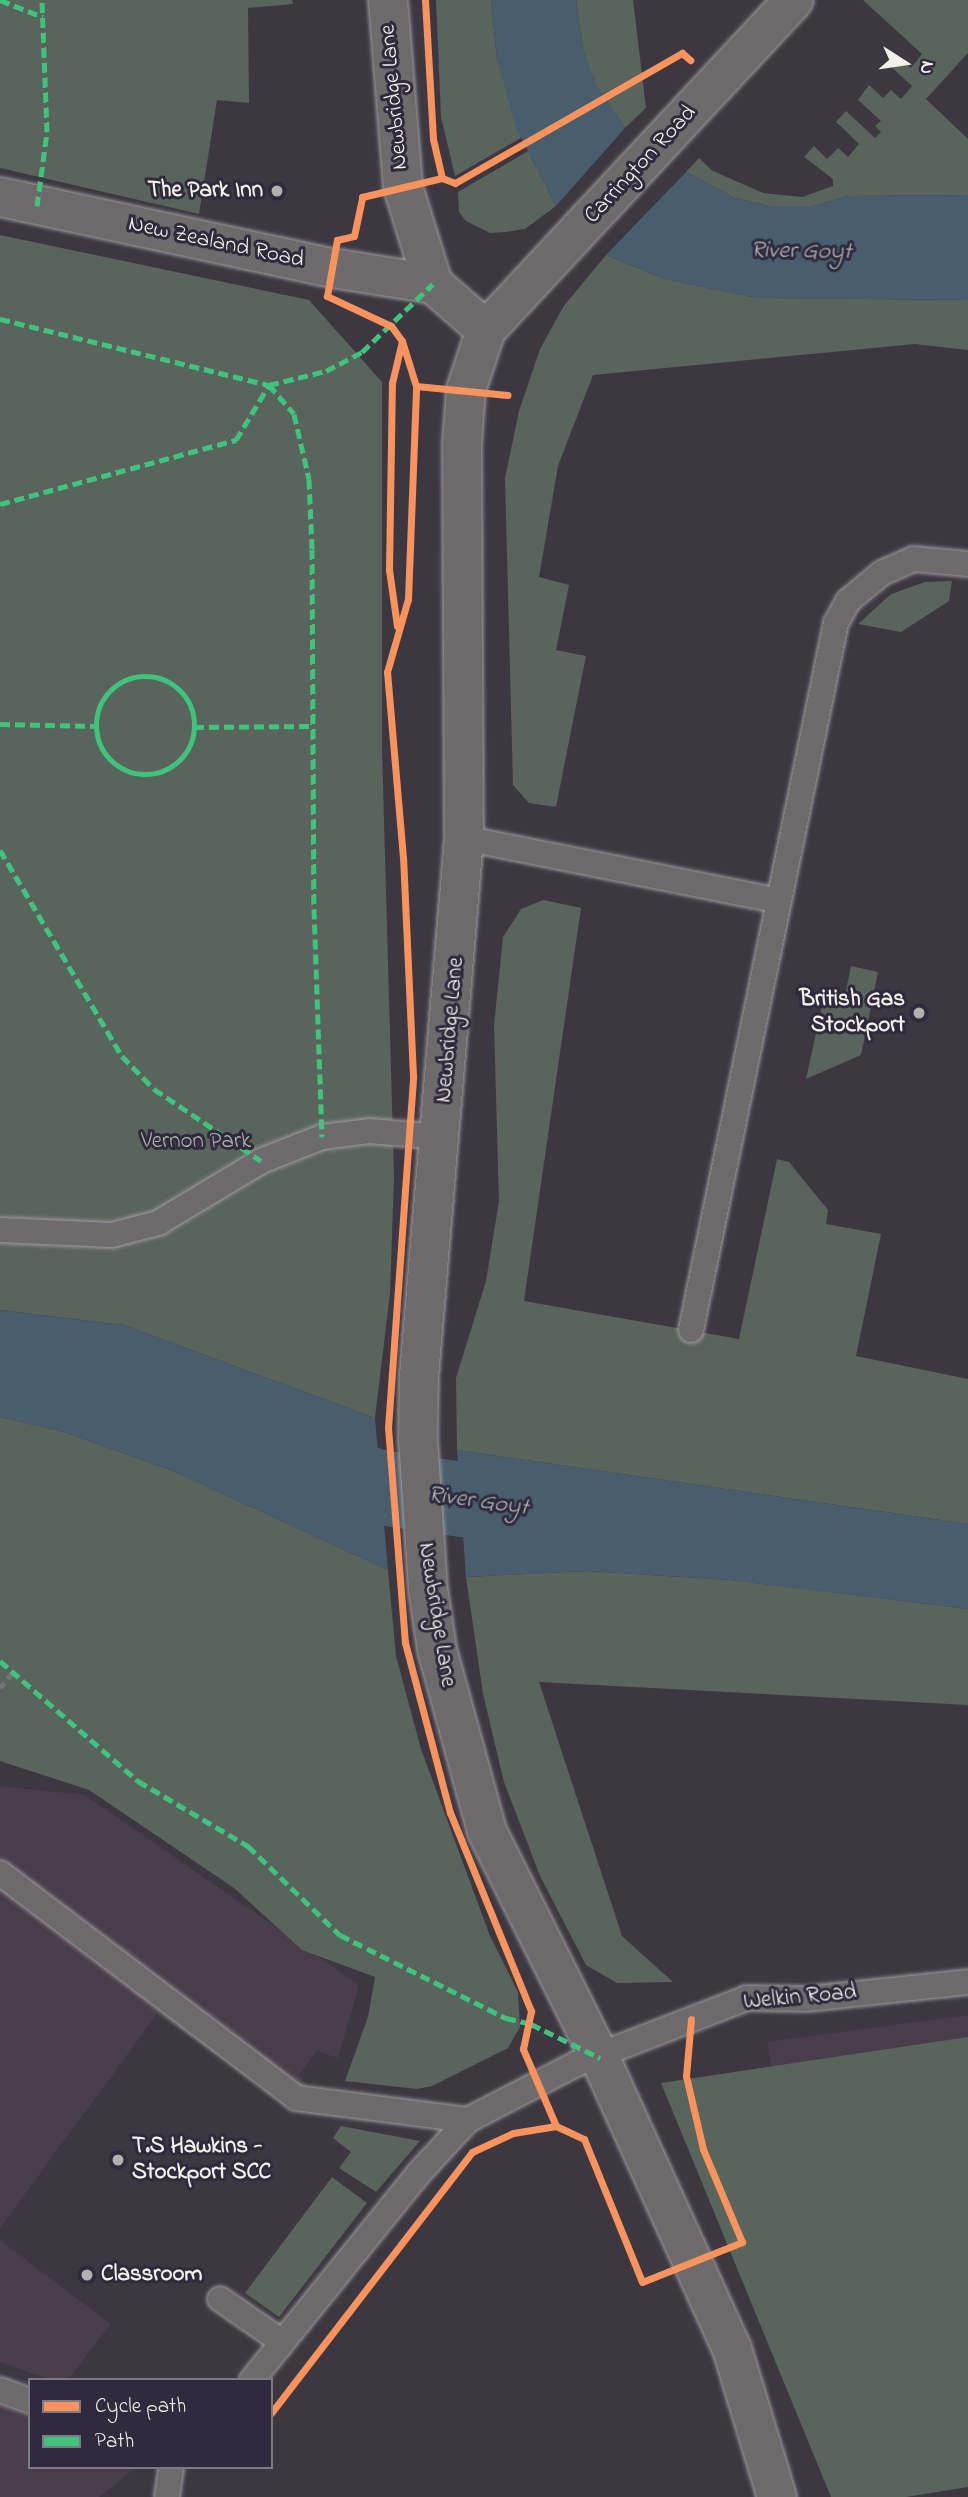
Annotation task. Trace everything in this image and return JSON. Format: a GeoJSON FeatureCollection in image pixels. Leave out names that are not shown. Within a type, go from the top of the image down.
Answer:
{"type":"FeatureCollection","features":[{"type":"Feature","properties":{"kind":"main road","name":"Newbridge Lane"},"geometry":{"type":"LineString","coordinates":[[388,0],[403,187],[433,284]]}},
{"type":"Feature","properties":{"kind":"main road","name":"Carrington Road"},"geometry":{"type":"LineString","coordinates":[[486,330],[794,0]]}},
{"type":"Feature","properties":{"kind":"main road","name":"New Zealand Road"},"geometry":{"type":"LineString","coordinates":[[0,197],[332,268],[433,284]]}},
{"type":"Feature","properties":{"kind":"main road"},"geometry":{"type":"LineString","coordinates":[[433,284],[486,330]]}},
{"type":"Feature","properties":{"kind":"main road","name":"Newbridge Lane"},"geometry":{"type":"LineString","coordinates":[[486,330],[466,390],[462,444],[464,838],[442,1137],[419,1377],[420,1494],[428,1589],[450,1703],[487,1830],[600,2058],[732,2349],[777,2497]]}},
{"type":"Feature","properties":{"kind":"lane"},"geometry":{"type":"LineString","coordinates":[[691,1330],[831,643],[848,601],[863,585],[914,559],[968,564]]}},
{"type":"Feature","properties":{"kind":"lane"},"geometry":{"type":"LineString","coordinates":[[464,838],[778,901]]}},
{"type":"Feature","properties":{"kind":"lane"},"geometry":{"type":"LineString","coordinates":[[0,1230],[112,1235],[158,1223],[261,1161],[322,1137],[369,1131],[442,1137]]}},
{"type":"Feature","properties":{"kind":"lane"},"geometry":{"type":"LineString","coordinates":[[0,1872],[296,2098],[468,2120]]}},
{"type":"Feature","properties":{"kind":"lane","name":"Welkin Road"},"geometry":{"type":"LineString","coordinates":[[468,2120],[576,2064],[600,2058],[747,1998],[807,1999],[968,1982]]}},
{"type":"Feature","properties":{"kind":"lane"},"geometry":{"type":"LineString","coordinates":[[254,2378],[419,2173],[468,2120]]}},
{"type":"Feature","properties":{"kind":"lane"},"geometry":{"type":"LineString","coordinates":[[220,2299],[282,2342]]}},
{"type":"Feature","properties":{"kind":"lane"},"geometry":{"type":"LineString","coordinates":[[0,2390],[28,2400]]}},
{"type":"Feature","properties":{"kind":"lane"},"geometry":{"type":"LineString","coordinates":[[167,2497],[171,2469]]}},
{"type":"Feature","properties":{"kind":"path"},"geometry":{"type":"LineString","coordinates":[[0,1688],[14,1671]]}},
{"type":"Feature","properties":{"kind":"shaded area"},"geometry":{"type":"Polygon","coordinates":[[[0,1786],[85,1795],[359,1985],[338,2058],[317,2051],[299,2075],[308,2087],[291,2107],[157,2014],[0,2228],[0,1786]]]}},
{"type":"Feature","properties":{"kind":"shaded area"},"geometry":{"type":"Polygon","coordinates":[[[968,2015],[968,2127],[789,2172],[767,2042],[968,2015]]]}},
{"type":"Feature","properties":{"kind":"shaded area"},"geometry":{"type":"Polygon","coordinates":[[[0,2240],[111,2324],[70,2378],[45,2378],[0,2362],[0,2240]]]}},
{"type":"Feature","properties":{"kind":"shaded area"},"geometry":{"type":"Polygon","coordinates":[[[0,2405],[28,2415],[28,2469],[134,2469],[99,2497],[0,2497],[0,2405]]]}},
{"type":"Feature","properties":{"kind":"green space"},"geometry":{"type":"Polygon","coordinates":[[[0,0],[292,0],[293,4],[248,8],[249,103],[217,100],[199,214],[0,168],[0,0]]]}},
{"type":"Feature","properties":{"kind":"green space"},"geometry":{"type":"Polygon","coordinates":[[[436,0],[491,0],[497,59],[521,138],[455,176],[441,117],[436,0]]]}},
{"type":"Feature","properties":{"kind":"green space"},"geometry":{"type":"Polygon","coordinates":[[[576,0],[633,0],[646,108],[625,128],[596,85],[583,50],[576,0]]]}},
{"type":"Feature","properties":{"kind":"green space"},"geometry":{"type":"Polygon","coordinates":[[[863,0],[968,0],[968,53],[926,99],[968,139],[968,195],[848,196],[813,206],[769,206],[735,198],[686,172],[699,158],[713,171],[763,193],[802,197],[833,186],[833,179],[804,157],[814,146],[827,159],[838,148],[848,157],[859,144],[836,122],[846,111],[875,138],[881,132],[875,126],[881,121],[858,100],[869,85],[883,98],[891,90],[901,99],[912,86],[888,64],[896,55],[911,68],[922,54],[863,0]]]}},
{"type":"Feature","properties":{"kind":"green space"},"geometry":{"type":"Polygon","coordinates":[[[528,151],[556,206],[525,229],[490,233],[466,221],[459,212],[458,192],[528,151]]]}},
{"type":"Feature","properties":{"kind":"green space","name":"Vernon Park"},"geometry":{"type":"Polygon","coordinates":[[[0,235],[309,300],[382,382],[382,748],[394,1177],[390,1293],[375,1418],[124,1325],[0,1310],[0,235]]]}},
{"type":"Feature","properties":{"kind":"green space"},"geometry":{"type":"Polygon","coordinates":[[[606,255],[665,279],[757,298],[968,300],[968,350],[915,344],[593,375],[558,466],[539,577],[569,585],[556,650],[586,656],[556,807],[529,803],[513,785],[505,478],[519,411],[540,349],[563,307],[606,255]]]}},
{"type":"Feature","properties":{"kind":"green space"},"geometry":{"type":"Polygon","coordinates":[[[952,581],[949,601],[901,632],[858,624],[891,594],[925,582],[952,581]]]}},
{"type":"Feature","properties":{"kind":"green space"},"geometry":{"type":"Polygon","coordinates":[[[543,900],[581,908],[524,1301],[739,1339],[777,1159],[789,1162],[828,1210],[826,1224],[881,1234],[856,1356],[968,1379],[968,1524],[457,1450],[456,1378],[486,1281],[499,1201],[494,1025],[503,937],[521,909],[543,900]]]}},
{"type":"Feature","properties":{"kind":"green space"},"geometry":{"type":"Polygon","coordinates":[[[851,966],[878,972],[861,1055],[806,1079],[824,997],[844,1000],[851,966]]]}},
{"type":"Feature","properties":{"kind":"green space"},"geometry":{"type":"Polygon","coordinates":[[[0,1417],[64,1432],[176,1472],[388,1570],[396,1656],[421,1749],[490,1936],[518,1992],[520,2027],[508,2048],[432,2086],[417,2089],[345,2081],[368,2017],[375,1977],[302,1950],[234,1888],[89,1790],[0,1761],[0,1417]]]}},
{"type":"Feature","properties":{"kind":"green space"},"geometry":{"type":"Polygon","coordinates":[[[586,1571],[731,1580],[968,1609],[968,1705],[539,1682],[622,1936],[673,1982],[617,1983],[586,1965],[540,1876],[504,1782],[483,1694],[466,1577],[586,1571]]]}},
{"type":"Feature","properties":{"kind":"green space"},"geometry":{"type":"Polygon","coordinates":[[[968,2037],[968,2487],[906,2497],[831,2497],[661,2083],[968,2037]]]}},
{"type":"Feature","properties":{"kind":"green space"},"geometry":{"type":"Polygon","coordinates":[[[341,2126],[420,2141],[376,2192],[339,2168],[351,2152],[333,2138],[341,2126]]]}},
{"type":"Feature","properties":{"kind":"green space"},"geometry":{"type":"Polygon","coordinates":[[[332,2177],[367,2203],[279,2317],[245,2293],[332,2177]]]}},
{"type":"Feature","properties":{"kind":"water"},"geometry":{"type":"Polygon","coordinates":[[[491,0],[576,0],[583,50],[596,84],[625,128],[556,206],[516,127],[497,59],[491,0]]]}},
{"type":"Feature","properties":{"kind":"water"},"geometry":{"type":"Polygon","coordinates":[[[686,172],[735,198],[769,206],[813,206],[848,196],[968,195],[968,300],[757,298],[665,279],[606,255],[686,172]]]}},
{"type":"Feature","properties":{"kind":"water"},"geometry":{"type":"Polygon","coordinates":[[[0,1310],[124,1325],[375,1418],[388,1570],[176,1472],[64,1432],[0,1417],[0,1310]]]}},
{"type":"Feature","properties":{"kind":"water"},"geometry":{"type":"Polygon","coordinates":[[[457,1450],[968,1524],[968,1609],[730,1580],[586,1571],[466,1577],[457,1450]]]}},
{"type":"Feature","properties":{"kind":"waterway","name":"River Goyt"},"geometry":{"type":"LineString","coordinates":[[282,1456],[380,1487],[562,1514]]}},
{"type":"Feature","properties":{"kind":"marked path"},"geometry":{"type":"LineString","coordinates":[[0,0],[43,17]]}},
{"type":"Feature","properties":{"kind":"marked path"},"geometry":{"type":"LineString","coordinates":[[37,206],[47,132],[42,0]]}},
{"type":"Feature","properties":{"kind":"marked path"},"geometry":{"type":"LineString","coordinates":[[0,319],[269,385],[326,371],[362,352],[433,284]]}},
{"type":"Feature","properties":{"kind":"marked path"},"geometry":{"type":"LineString","coordinates":[[0,504],[236,440],[269,385],[294,414],[309,479],[312,549],[314,909],[322,1137]]}},
{"type":"Feature","properties":{"kind":"marked path"},"geometry":{"type":"LineString","coordinates":[[145,676],[164,680],[180,690],[190,706],[194,725],[190,744],[180,760],[164,770],[145,774],[126,770],[110,760],[100,744],[96,725],[100,706],[110,690],[126,680],[145,676]]}},
{"type":"Feature","properties":{"kind":"marked path"},"geometry":{"type":"LineString","coordinates":[[0,724],[96,726]]}},
{"type":"Feature","properties":{"kind":"marked path"},"geometry":{"type":"LineString","coordinates":[[194,727],[312,726]]}},
{"type":"Feature","properties":{"kind":"marked path"},"geometry":{"type":"LineString","coordinates":[[0,850],[122,1056],[154,1089],[261,1161]]}},
{"type":"Feature","properties":{"kind":"marked path"},"geometry":{"type":"LineString","coordinates":[[0,1661],[138,1781],[248,1846],[340,1935],[506,2018],[531,2024],[600,2058]]}},
{"type":"Feature","properties":{"kind":"cycle path"},"geometry":{"type":"LineString","coordinates":[[425,0],[433,139],[442,178]]}},
{"type":"Feature","properties":{"kind":"cycle path"},"geometry":{"type":"LineString","coordinates":[[556,2126],[523,2049],[531,2011],[450,1813],[405,1643],[388,1428],[413,1076],[403,858],[387,672],[408,599],[416,386],[402,341],[391,326],[327,296],[337,240],[354,236],[362,197],[442,178],[455,183],[682,53],[690,60]]}},
{"type":"Feature","properties":{"kind":"cycle path"},"geometry":{"type":"LineString","coordinates":[[397,626],[389,570],[392,383],[402,341]]}},
{"type":"Feature","properties":{"kind":"cycle path"},"geometry":{"type":"LineString","coordinates":[[416,386],[508,395]]}},
{"type":"Feature","properties":{"kind":"cycle path"},"geometry":{"type":"LineString","coordinates":[[273,2410],[472,2152],[513,2133],[556,2126],[584,2139],[642,2282],[742,2242],[703,2149],[686,2076],[691,2019]]}},
{"type":"Feature","properties":{"kind":"place","name":"The Park Inn"},"geometry":{"type":"Point","coordinates":[277,191]}},
{"type":"Feature","properties":{"kind":"place","name":"British Gas Stockport"},"geometry":{"type":"Point","coordinates":[919,1013]}},
{"type":"Feature","properties":{"kind":"place","name":"T.S Hawkins - Stockport SCC"},"geometry":{"type":"Point","coordinates":[118,2160]}},
{"type":"Feature","properties":{"kind":"place","name":"Classroom"},"geometry":{"type":"Point","coordinates":[87,2275]}}]}
